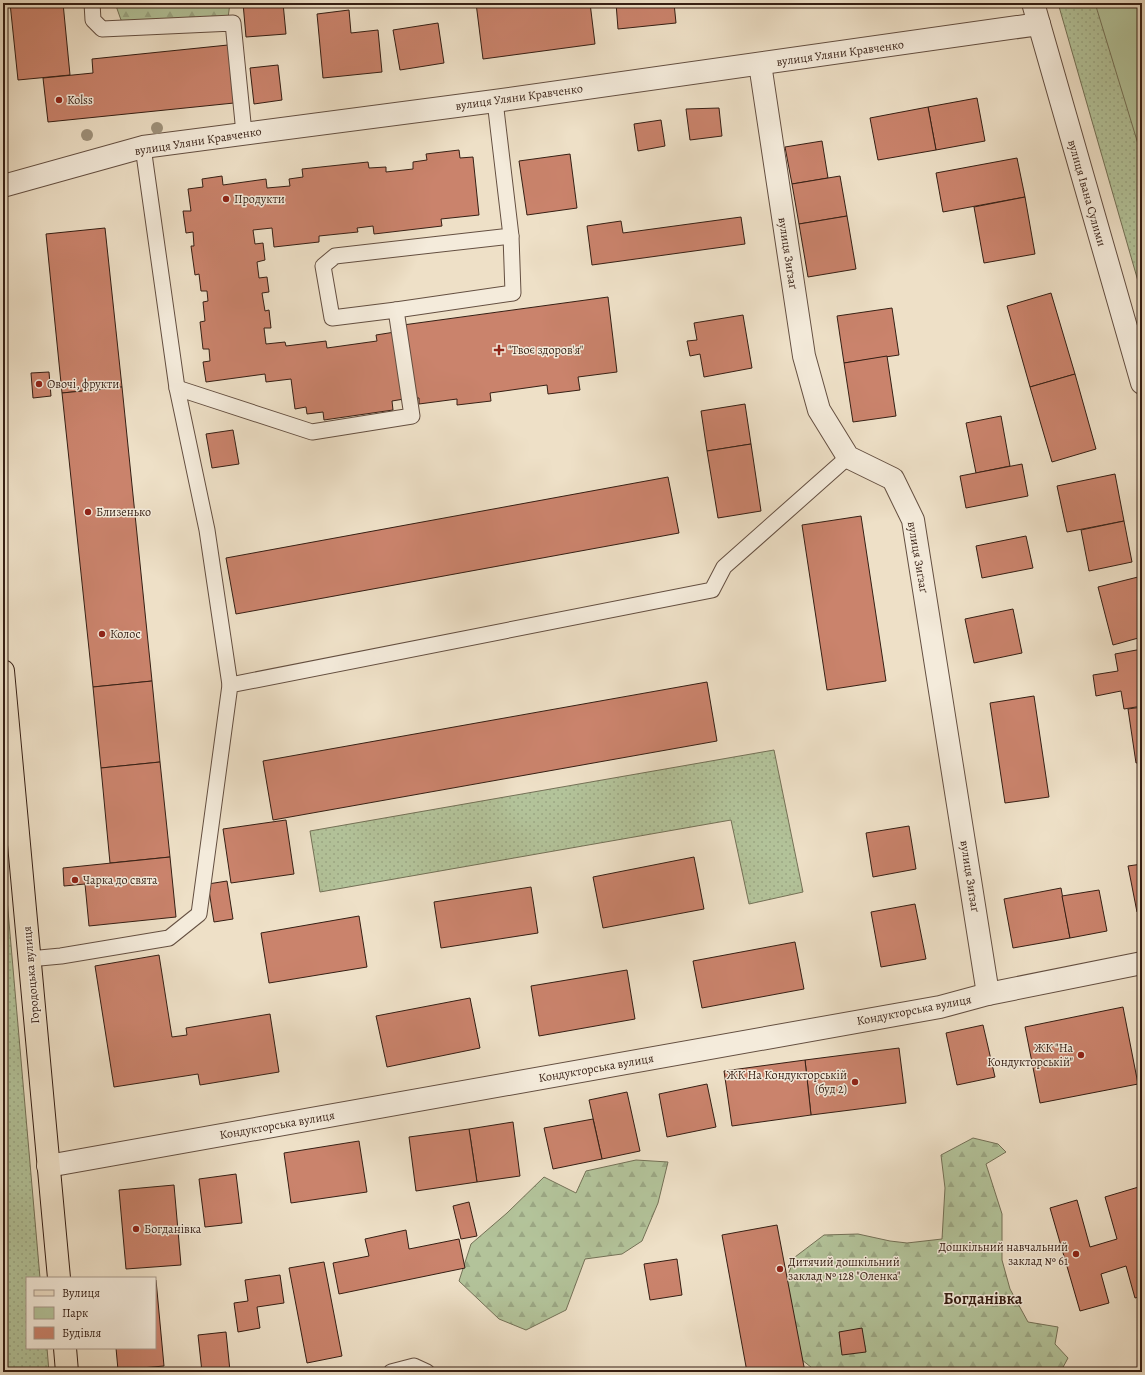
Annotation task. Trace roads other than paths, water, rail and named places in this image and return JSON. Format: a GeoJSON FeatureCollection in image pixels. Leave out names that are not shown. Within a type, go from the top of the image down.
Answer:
{"type":"FeatureCollection","features":[{"type":"Feature","properties":{"kind":"main road","name":"Городоцька вулиця"},"geometry":{"type":"LineString","coordinates":[[3,671],[59,1277]]}},
{"type":"Feature","properties":{"kind":"main road"},"geometry":{"type":"LineString","coordinates":[[65,1349],[67,1372]]}},
{"type":"Feature","properties":{"kind":"street","name":"вулиця Івана Сулими"},"geometry":{"type":"LineString","coordinates":[[1033,3],[1142,383]]}},
{"type":"Feature","properties":{"kind":"street","name":"вулиця Уляни Кравченко"},"geometry":{"type":"LineString","coordinates":[[3,186],[143,147],[495,101],[1039,24]]}},
{"type":"Feature","properties":{"kind":"street","name":"вулиця Зиґзаґ"},"geometry":{"type":"LineString","coordinates":[[760,64],[804,356],[819,410],[848,457],[893,478],[913,520],[988,994]]}},
{"type":"Feature","properties":{"kind":"street","name":"Кондукторська вулиця"},"geometry":{"type":"LineString","coordinates":[[48,1166],[940,1007],[988,994],[1142,963]]}},
{"type":"Feature","properties":{"kind":"lane"},"geometry":{"type":"LineString","coordinates":[[92,3],[93,20],[102,30],[233,23],[244,133]]}},
{"type":"Feature","properties":{"kind":"lane"},"geometry":{"type":"LineString","coordinates":[[495,101],[510,236],[512,292],[396,310],[332,318],[323,266],[335,256],[510,236]]}},
{"type":"Feature","properties":{"kind":"lane"},"geometry":{"type":"LineString","coordinates":[[29,959],[61,956],[169,938],[199,914],[230,685],[207,530],[177,388],[143,147]]}},
{"type":"Feature","properties":{"kind":"lane"},"geometry":{"type":"LineString","coordinates":[[177,388],[312,432],[412,416],[396,310]]}},
{"type":"Feature","properties":{"kind":"lane"},"geometry":{"type":"LineString","coordinates":[[230,685],[712,590],[724,567],[848,457]]}},
{"type":"Feature","properties":{"kind":"lane"},"geometry":{"type":"LineString","coordinates":[[391,1372],[414,1366],[426,1372]]}},
{"type":"Feature","properties":{"kind":"place","name":"Kolss"},"geometry":{"type":"Point","coordinates":[59,100]}},
{"type":"Feature","properties":{"kind":"place","name":"Продукти"},"geometry":{"type":"Point","coordinates":[226,199]}},
{"type":"Feature","properties":{"kind":"place","name":"\"Твоє здоров'я\""},"geometry":{"type":"Point","coordinates":[499,350]}},
{"type":"Feature","properties":{"kind":"place","name":"Овочі, фрукти"},"geometry":{"type":"Point","coordinates":[39,384]}},
{"type":"Feature","properties":{"kind":"place","name":"Близенько"},"geometry":{"type":"Point","coordinates":[88,512]}},
{"type":"Feature","properties":{"kind":"place","name":"Колос"},"geometry":{"type":"Point","coordinates":[102,634]}},
{"type":"Feature","properties":{"kind":"place","name":"Чарка до свята"},"geometry":{"type":"Point","coordinates":[75,880]}},
{"type":"Feature","properties":{"kind":"place","name":"ЖК \"На Кондукторській\""},"geometry":{"type":"Point","coordinates":[1081,1055]}},
{"type":"Feature","properties":{"kind":"place","name":"ЖК На Кондукторській (буд 2)"},"geometry":{"type":"Point","coordinates":[855,1082]}},
{"type":"Feature","properties":{"kind":"place","name":"Богданівка"},"geometry":{"type":"Point","coordinates":[136,1229]}},
{"type":"Feature","properties":{"kind":"place","name":"Дошкільний навчальний заклад № 61"},"geometry":{"type":"Point","coordinates":[1076,1254]}},
{"type":"Feature","properties":{"kind":"place","name":"Дитячий дошкільний заклад № 128 \"Оленка\""},"geometry":{"type":"Point","coordinates":[780,1269]}},
{"type":"Feature","properties":{"kind":"district","name":"Богданівка"},"geometry":{"type":"Point","coordinates":[983,1298]}}]}
